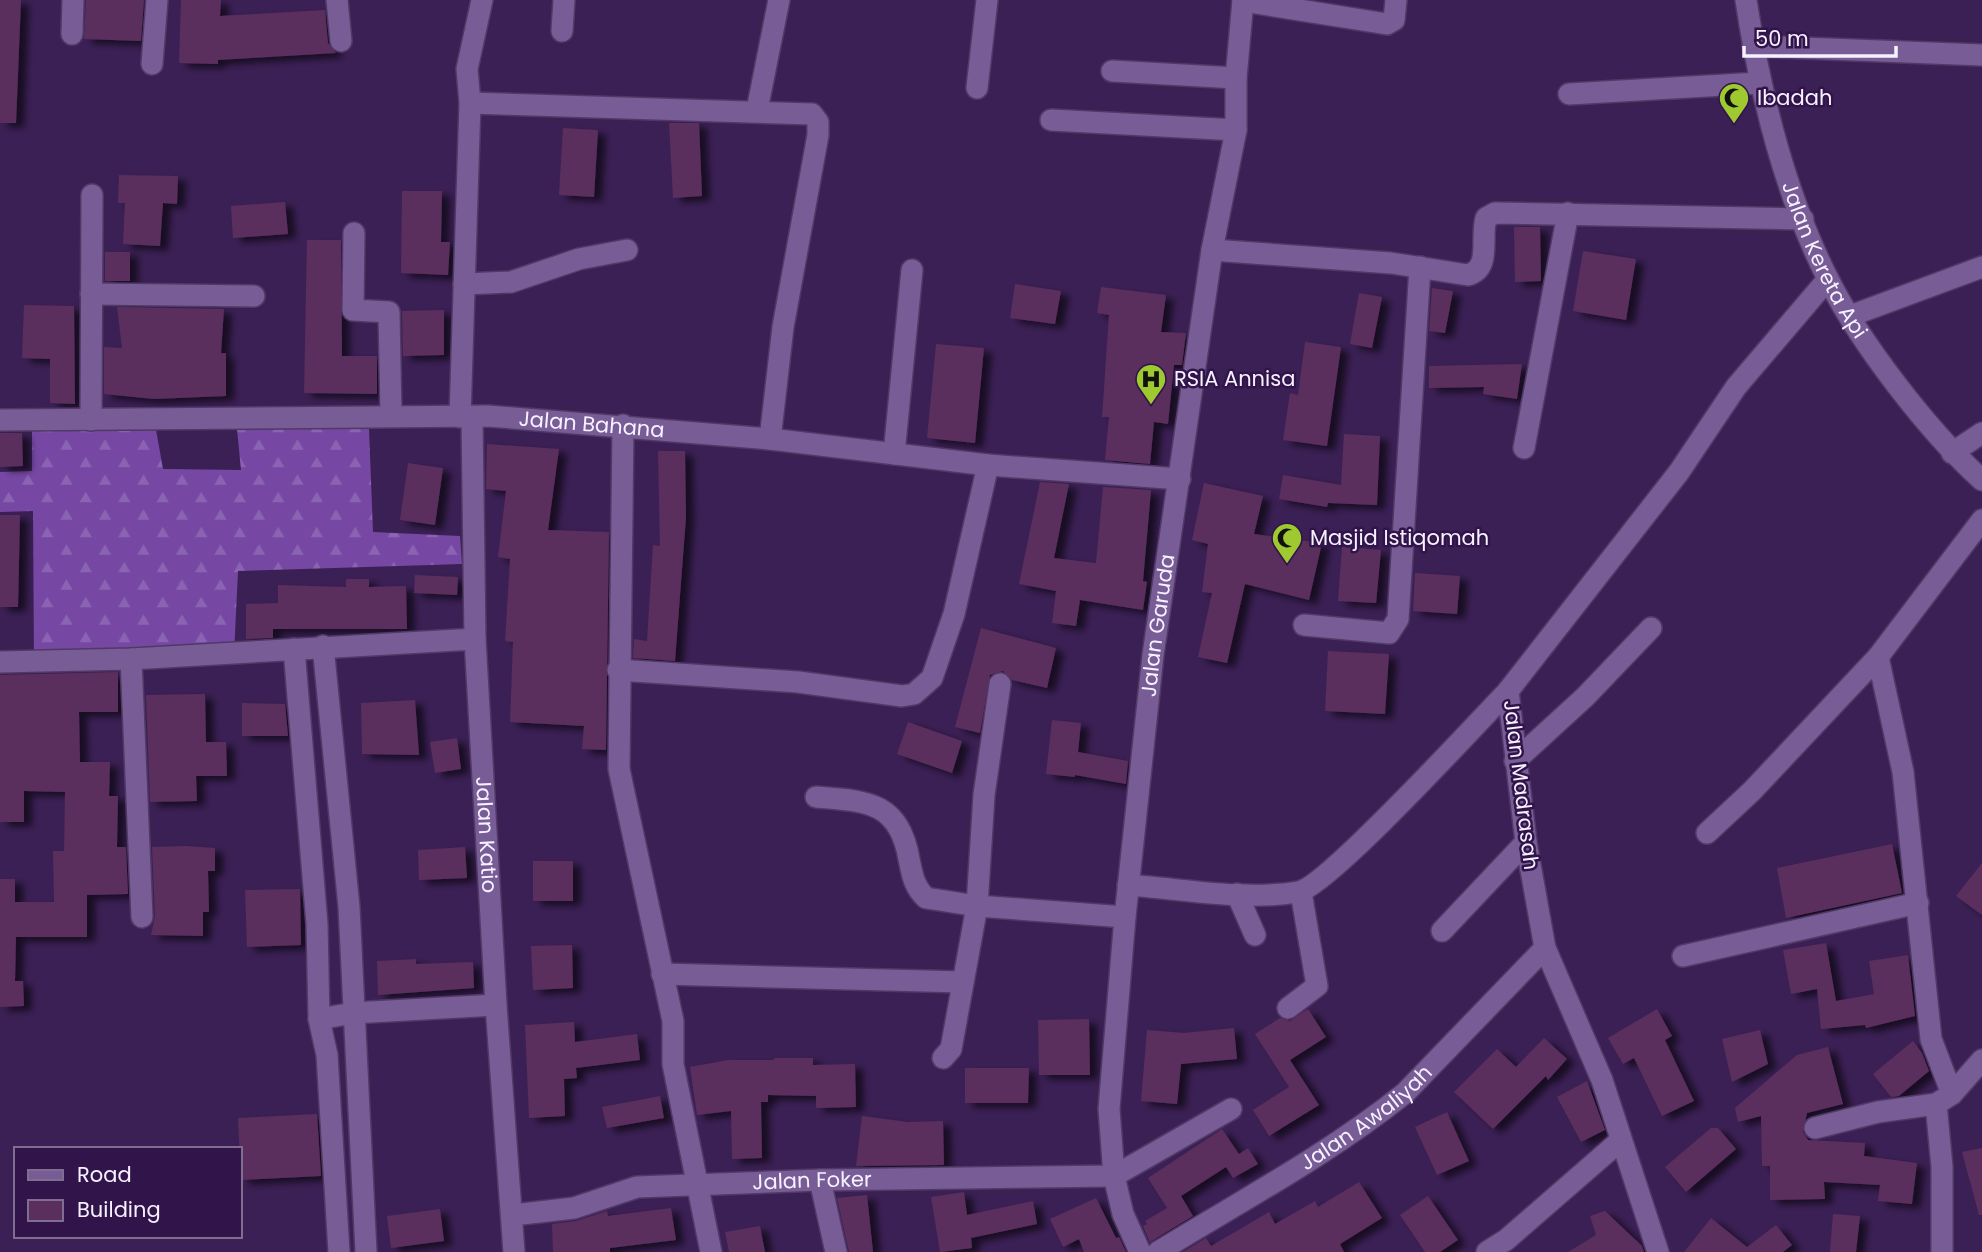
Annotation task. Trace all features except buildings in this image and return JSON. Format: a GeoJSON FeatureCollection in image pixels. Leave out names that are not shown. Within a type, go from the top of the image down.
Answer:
{"type":"FeatureCollection","features":[{"type":"Feature","properties":{"kind":"street"},"geometry":{"type":"LineString","coordinates":[[72,34],[73,0]]}},
{"type":"Feature","properties":{"kind":"street"},"geometry":{"type":"LineString","coordinates":[[152,64],[157,0]]}},
{"type":"Feature","properties":{"kind":"street"},"geometry":{"type":"LineString","coordinates":[[337,0],[341,41]]}},
{"type":"Feature","properties":{"kind":"street","name":"Jalan Katio"},"geometry":{"type":"LineString","coordinates":[[482,0],[467,69],[470,103],[464,284],[466,417],[475,639],[496,1005],[514,1252]]}},
{"type":"Feature","properties":{"kind":"street"},"geometry":{"type":"LineString","coordinates":[[562,31],[564,0]]}},
{"type":"Feature","properties":{"kind":"street"},"geometry":{"type":"LineString","coordinates":[[757,110],[779,0]]}},
{"type":"Feature","properties":{"kind":"street"},"geometry":{"type":"LineString","coordinates":[[977,88],[986,0]]}},
{"type":"Feature","properties":{"kind":"street"},"geometry":{"type":"LineString","coordinates":[[1243,0],[1387,24],[1394,20],[1396,0]]}},
{"type":"Feature","properties":{"kind":"street","name":"Jalan Garuda"},"geometry":{"type":"LineString","coordinates":[[1140,1252],[1123,1214],[1114,1176],[1109,1109],[1128,885],[1153,655],[1212,250],[1236,130],[1236,78],[1243,0]]}},
{"type":"Feature","properties":{"kind":"street","name":"Jalan Kereta Api"},"geometry":{"type":"LineString","coordinates":[[1746,0],[1759,83],[1803,219],[1828,279],[1850,316],[1914,405],[1952,453],[1982,480]]}},
{"type":"Feature","properties":{"kind":"street"},"geometry":{"type":"LineString","coordinates":[[1753,46],[1982,55]]}},
{"type":"Feature","properties":{"kind":"street"},"geometry":{"type":"LineString","coordinates":[[1112,71],[1236,78]]}},
{"type":"Feature","properties":{"kind":"street"},"geometry":{"type":"LineString","coordinates":[[1569,94],[1759,83]]}},
{"type":"Feature","properties":{"kind":"street"},"geometry":{"type":"LineString","coordinates":[[470,103],[757,110],[812,114],[818,122],[783,327],[770,439]]}},
{"type":"Feature","properties":{"kind":"street"},"geometry":{"type":"LineString","coordinates":[[1051,120],[1236,130]]}},
{"type":"Feature","properties":{"kind":"street"},"geometry":{"type":"LineString","coordinates":[[91,420],[93,195]]}},
{"type":"Feature","properties":{"kind":"street"},"geometry":{"type":"LineString","coordinates":[[1212,250],[1420,267],[1468,275],[1483,266],[1486,218],[1494,213],[1803,219]]}},
{"type":"Feature","properties":{"kind":"street"},"geometry":{"type":"LineString","coordinates":[[1524,448],[1569,213]]}},
{"type":"Feature","properties":{"kind":"street"},"geometry":{"type":"LineString","coordinates":[[354,233],[352,310],[389,312],[391,415]]}},
{"type":"Feature","properties":{"kind":"street"},"geometry":{"type":"LineString","coordinates":[[464,284],[511,282],[579,259],[627,250]]}},
{"type":"Feature","properties":{"kind":"street"},"geometry":{"type":"LineString","coordinates":[[1304,625],[1389,633],[1398,619],[1420,267]]}},
{"type":"Feature","properties":{"kind":"street"},"geometry":{"type":"LineString","coordinates":[[1850,316],[1982,267]]}},
{"type":"Feature","properties":{"kind":"street"},"geometry":{"type":"LineString","coordinates":[[894,454],[912,270]]}},
{"type":"Feature","properties":{"kind":"street","name":"Jalan Madrasah"},"geometry":{"type":"LineString","coordinates":[[1658,1252],[1602,1080],[1545,948],[1526,842],[1508,691],[1679,472],[1736,387],[1828,279]]}},
{"type":"Feature","properties":{"kind":"street"},"geometry":{"type":"LineString","coordinates":[[91,294],[254,296]]}},
{"type":"Feature","properties":{"kind":"street","name":"Jalan Bahana"},"geometry":{"type":"LineString","coordinates":[[0,421],[391,415],[512,417],[770,439],[988,465],[1180,479]]}},
{"type":"Feature","properties":{"kind":"street"},"geometry":{"type":"LineString","coordinates":[[623,425],[618,670],[619,769],[673,1021],[673,1064],[711,1252]]}},
{"type":"Feature","properties":{"kind":"street"},"geometry":{"type":"LineString","coordinates":[[1952,453],[1982,433]]}},
{"type":"Feature","properties":{"kind":"street"},"geometry":{"type":"LineString","coordinates":[[618,670],[798,682],[902,696],[914,694],[932,678],[954,614],[988,465]]}},
{"type":"Feature","properties":{"kind":"street"},"geometry":{"type":"LineString","coordinates":[[1707,833],[1752,791],[1878,657],[1982,520]]}},
{"type":"Feature","properties":{"kind":"street"},"geometry":{"type":"LineString","coordinates":[[1515,761],[1585,696],[1651,628]]}},
{"type":"Feature","properties":{"kind":"street"},"geometry":{"type":"LineString","coordinates":[[0,662],[131,659],[475,639]]}},
{"type":"Feature","properties":{"kind":"street"},"geometry":{"type":"LineString","coordinates":[[294,649],[307,830],[317,924],[319,1018],[327,1055],[339,1248],[365,1248],[349,907],[323,646]]}},
{"type":"Feature","properties":{"kind":"street"},"geometry":{"type":"LineString","coordinates":[[1878,657],[1903,772],[1931,1039],[1944,1099],[1944,1250]]}},
{"type":"Feature","properties":{"kind":"street"},"geometry":{"type":"LineString","coordinates":[[131,659],[142,917]]}},
{"type":"Feature","properties":{"kind":"street"},"geometry":{"type":"LineString","coordinates":[[943,1058],[951,1049],[977,906],[984,795],[1000,684]]}},
{"type":"Feature","properties":{"kind":"street"},"geometry":{"type":"LineString","coordinates":[[1128,885],[1237,894],[1301,892],[1349,853],[1508,691]]}},
{"type":"Feature","properties":{"kind":"street"},"geometry":{"type":"LineString","coordinates":[[816,797],[861,801],[887,812],[899,826],[906,841],[911,873],[919,891],[926,898],[977,906],[1125,917]]}},
{"type":"Feature","properties":{"kind":"street"},"geometry":{"type":"LineString","coordinates":[[307,830],[340,824]]}},
{"type":"Feature","properties":{"kind":"street"},"geometry":{"type":"LineString","coordinates":[[1441,930],[1526,842]]}},
{"type":"Feature","properties":{"kind":"street"},"geometry":{"type":"LineString","coordinates":[[1288,1008],[1317,986],[1301,892]]}},
{"type":"Feature","properties":{"kind":"street"},"geometry":{"type":"LineString","coordinates":[[1237,894],[1255,935]]}},
{"type":"Feature","properties":{"kind":"street"},"geometry":{"type":"LineString","coordinates":[[1683,956],[1918,903]]}},
{"type":"Feature","properties":{"kind":"street","name":"Jalan Awaliyah"},"geometry":{"type":"LineString","coordinates":[[1158,1252],[1334,1145],[1381,1113],[1405,1093],[1545,948]]}},
{"type":"Feature","properties":{"kind":"street"},"geometry":{"type":"LineString","coordinates":[[662,974],[963,982]]}},
{"type":"Feature","properties":{"kind":"street"},"geometry":{"type":"LineString","coordinates":[[319,1018],[353,1013],[496,1005]]}},
{"type":"Feature","properties":{"kind":"street"},"geometry":{"type":"LineString","coordinates":[[1815,1128],[1944,1099],[1982,1060]]}},
{"type":"Feature","properties":{"kind":"street"},"geometry":{"type":"LineString","coordinates":[[1114,1176],[1231,1109]]}},
{"type":"Feature","properties":{"kind":"street"},"geometry":{"type":"LineString","coordinates":[[1487,1252],[1506,1240],[1621,1140]]}},
{"type":"Feature","properties":{"kind":"street","name":"Jalan Foker"},"geometry":{"type":"LineString","coordinates":[[513,1215],[574,1208],[637,1187],[820,1180],[1114,1176]]}},
{"type":"Feature","properties":{"kind":"street"},"geometry":{"type":"LineString","coordinates":[[820,1180],[836,1252]]}},
{"type":"Feature","properties":{"kind":"green space"},"geometry":{"type":"Polygon","coordinates":[[[237,429],[369,429],[373,532],[460,536],[462,564],[238,571],[234,654],[34,662],[33,511],[0,512],[0,472],[32,471],[32,431],[156,430],[163,469],[241,470],[237,429]]]}},
{"type":"Feature","properties":{"kind":"place","name":"Ibadah"},"geometry":{"type":"Point","coordinates":[1734,125]}},
{"type":"Feature","properties":{"kind":"place","name":"RSIA Annisa"},"geometry":{"type":"Point","coordinates":[1151,406]}},
{"type":"Feature","properties":{"kind":"place","name":"Masjid Istiqomah"},"geometry":{"type":"Point","coordinates":[1287,565]}}]}
